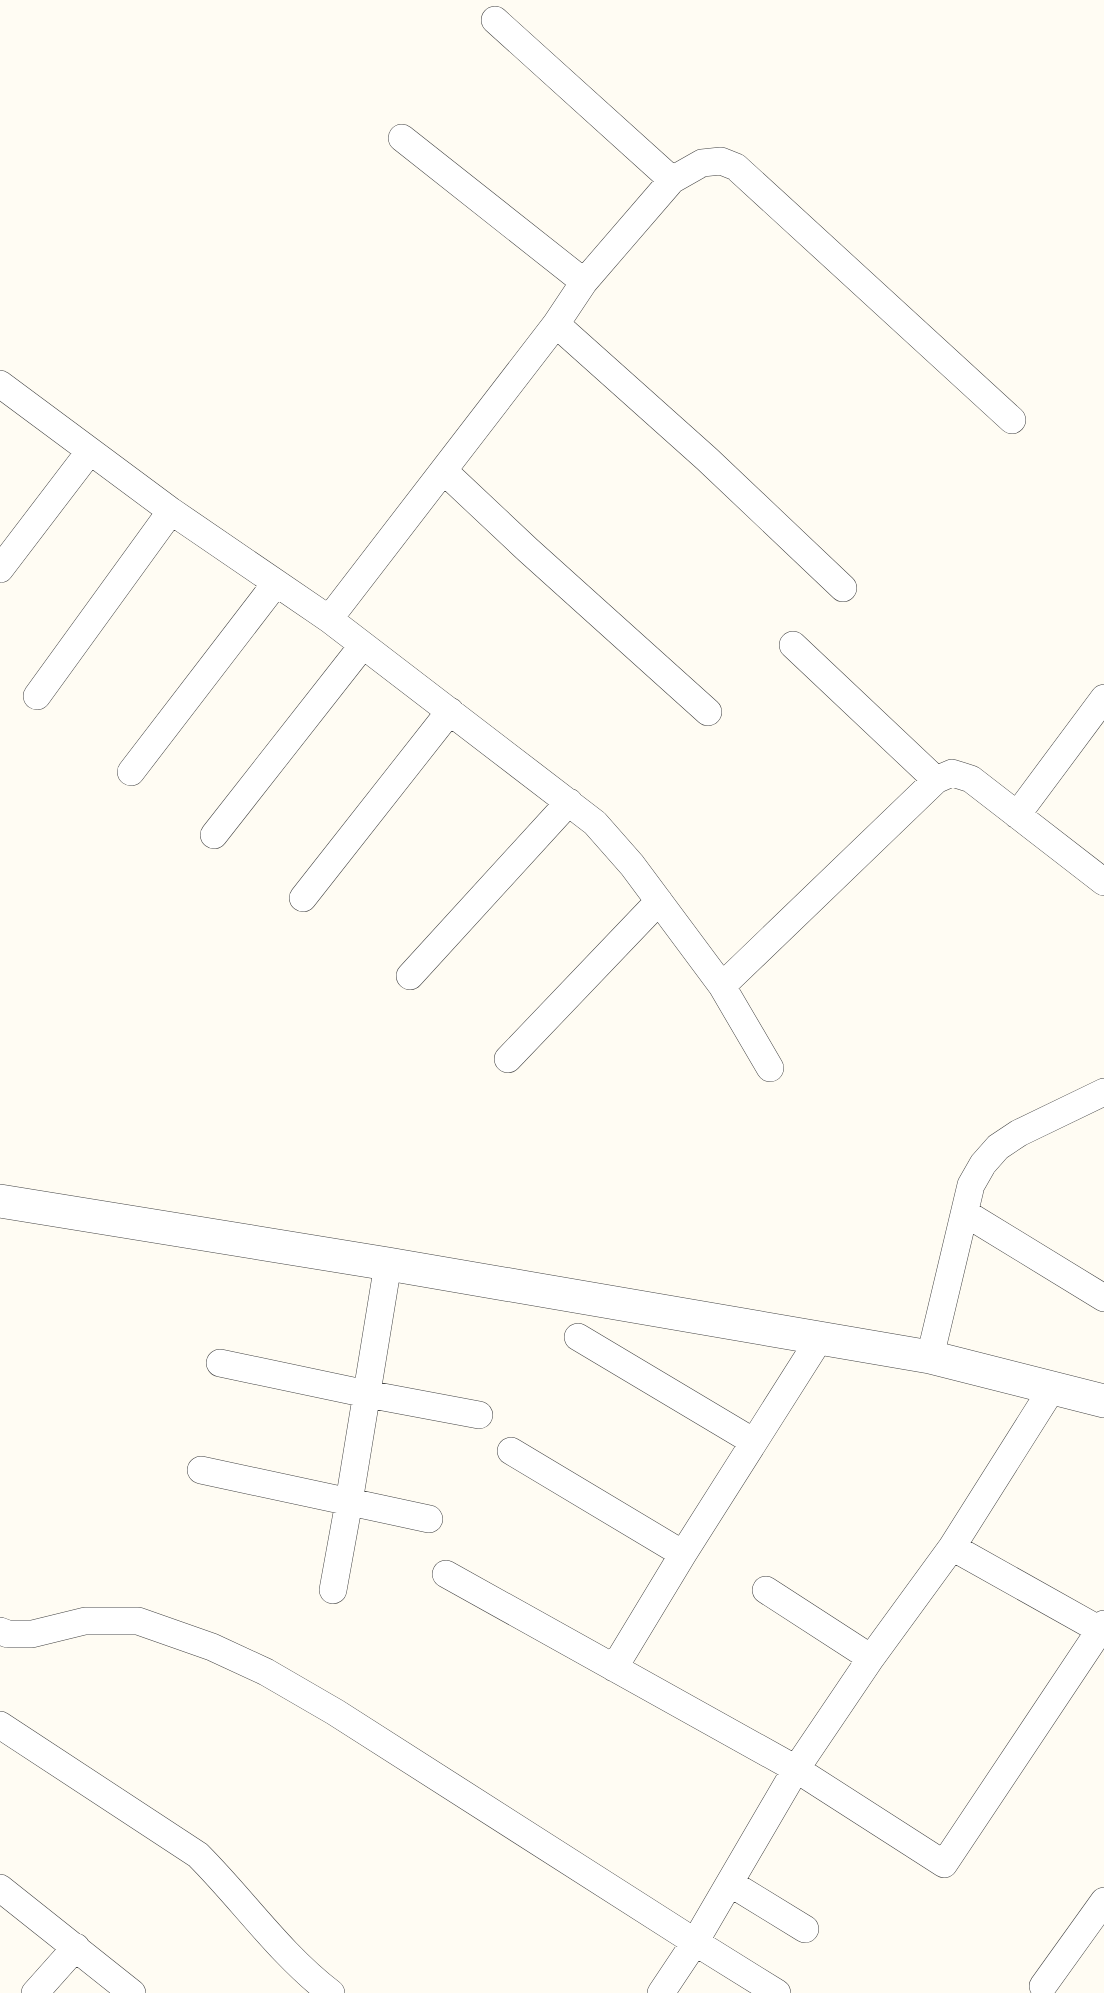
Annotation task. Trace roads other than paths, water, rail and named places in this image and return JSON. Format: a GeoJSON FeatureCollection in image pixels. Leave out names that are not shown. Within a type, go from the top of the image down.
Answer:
{"type":"FeatureCollection","features":[{"type":"Feature","properties":{"kind":"street"},"geometry":{"type":"LineString","coordinates":[[495,20],[672,180]]}},
{"type":"Feature","properties":{"kind":"street"},"geometry":{"type":"LineString","coordinates":[[402,138],[584,282]]}},
{"type":"Feature","properties":{"kind":"street"},"geometry":{"type":"LineString","coordinates":[[329,619],[556,324],[584,282],[672,180],[702,163],[721,161],[736,166],[1012,420]]}},
{"type":"Feature","properties":{"kind":"street"},"geometry":{"type":"LineString","coordinates":[[556,324],[707,459],[843,588]]}},
{"type":"Feature","properties":{"kind":"street"},"geometry":{"type":"LineString","coordinates":[[0,385],[171,512],[329,619],[596,823],[616,844],[722,986],[770,1068]]}},
{"type":"Feature","properties":{"kind":"street"},"geometry":{"type":"LineString","coordinates":[[0,569],[90,451]]}},
{"type":"Feature","properties":{"kind":"street"},"geometry":{"type":"LineString","coordinates":[[444,471],[708,712]]}},
{"type":"Feature","properties":{"kind":"street"},"geometry":{"type":"LineString","coordinates":[[37,696],[171,512]]}},
{"type":"Feature","properties":{"kind":"street"},"geometry":{"type":"LineString","coordinates":[[131,772],[276,583]]}},
{"type":"Feature","properties":{"kind":"street"},"geometry":{"type":"LineString","coordinates":[[214,835],[363,645]]}},
{"type":"Feature","properties":{"kind":"street"},"geometry":{"type":"LineString","coordinates":[[793,645],[936,780]]}},
{"type":"Feature","properties":{"kind":"street"},"geometry":{"type":"LineString","coordinates":[[1017,814],[1104,698]]}},
{"type":"Feature","properties":{"kind":"street"},"geometry":{"type":"LineString","coordinates":[[303,898],[450,711]]}},
{"type":"Feature","properties":{"kind":"street"},"geometry":{"type":"LineString","coordinates":[[722,986],[936,780],[952,773],[971,779],[1104,882]]}},
{"type":"Feature","properties":{"kind":"street"},"geometry":{"type":"LineString","coordinates":[[410,976],[569,802]]}},
{"type":"Feature","properties":{"kind":"street"},"geometry":{"type":"LineString","coordinates":[[508,1059],[659,901]]}},
{"type":"Feature","properties":{"kind":"street"},"geometry":{"type":"LineString","coordinates":[[930,1357],[971,1185],[983,1164],[998,1147],[1019,1133],[1104,1092]]}},
{"type":"Feature","properties":{"kind":"street"},"geometry":{"type":"LineString","coordinates":[[0,1201],[388,1264],[930,1357],[1104,1401]]}},
{"type":"Feature","properties":{"kind":"street"},"geometry":{"type":"LineString","coordinates":[[965,1213],[1104,1298]]}},
{"type":"Feature","properties":{"kind":"street"},"geometry":{"type":"LineString","coordinates":[[333,1590],[368,1394],[388,1264]]}},
{"type":"Feature","properties":{"kind":"street"},"geometry":{"type":"LineString","coordinates":[[578,1336],[754,1442]]}},
{"type":"Feature","properties":{"kind":"street"},"geometry":{"type":"LineString","coordinates":[[614,1668],[683,1554],[820,1338]]}},
{"type":"Feature","properties":{"kind":"street"},"geometry":{"type":"LineString","coordinates":[[220,1363],[479,1415]]}},
{"type":"Feature","properties":{"kind":"street"},"geometry":{"type":"LineString","coordinates":[[661,1993],[695,1942],[796,1769],[871,1658],[952,1547],[1053,1387]]}},
{"type":"Feature","properties":{"kind":"street"},"geometry":{"type":"LineString","coordinates":[[511,1451],[683,1554]]}},
{"type":"Feature","properties":{"kind":"street"},"geometry":{"type":"LineString","coordinates":[[201,1470],[429,1519]]}},
{"type":"Feature","properties":{"kind":"street"},"geometry":{"type":"LineString","coordinates":[[446,1574],[796,1769],[944,1864],[1102,1627],[952,1547]]}},
{"type":"Feature","properties":{"kind":"street"},"geometry":{"type":"LineString","coordinates":[[766,1590],[871,1658]]}},
{"type":"Feature","properties":{"kind":"street"},"geometry":{"type":"LineString","coordinates":[[0,1631],[8,1634],[32,1634],[85,1621],[138,1622],[212,1647],[266,1672],[335,1712],[777,1993]]}},
{"type":"Feature","properties":{"kind":"street"},"geometry":{"type":"LineString","coordinates":[[0,1725],[198,1855],[222,1878],[285,1952],[331,1993]]}},
{"type":"Feature","properties":{"kind":"street"},"geometry":{"type":"LineString","coordinates":[[730,1883],[805,1929]]}},
{"type":"Feature","properties":{"kind":"street"},"geometry":{"type":"LineString","coordinates":[[0,1888],[132,1993]]}},
{"type":"Feature","properties":{"kind":"street"},"geometry":{"type":"LineString","coordinates":[[1043,1986],[1104,1900]]}},
{"type":"Feature","properties":{"kind":"street"},"geometry":{"type":"LineString","coordinates":[[35,1993],[76,1947]]}}]}
